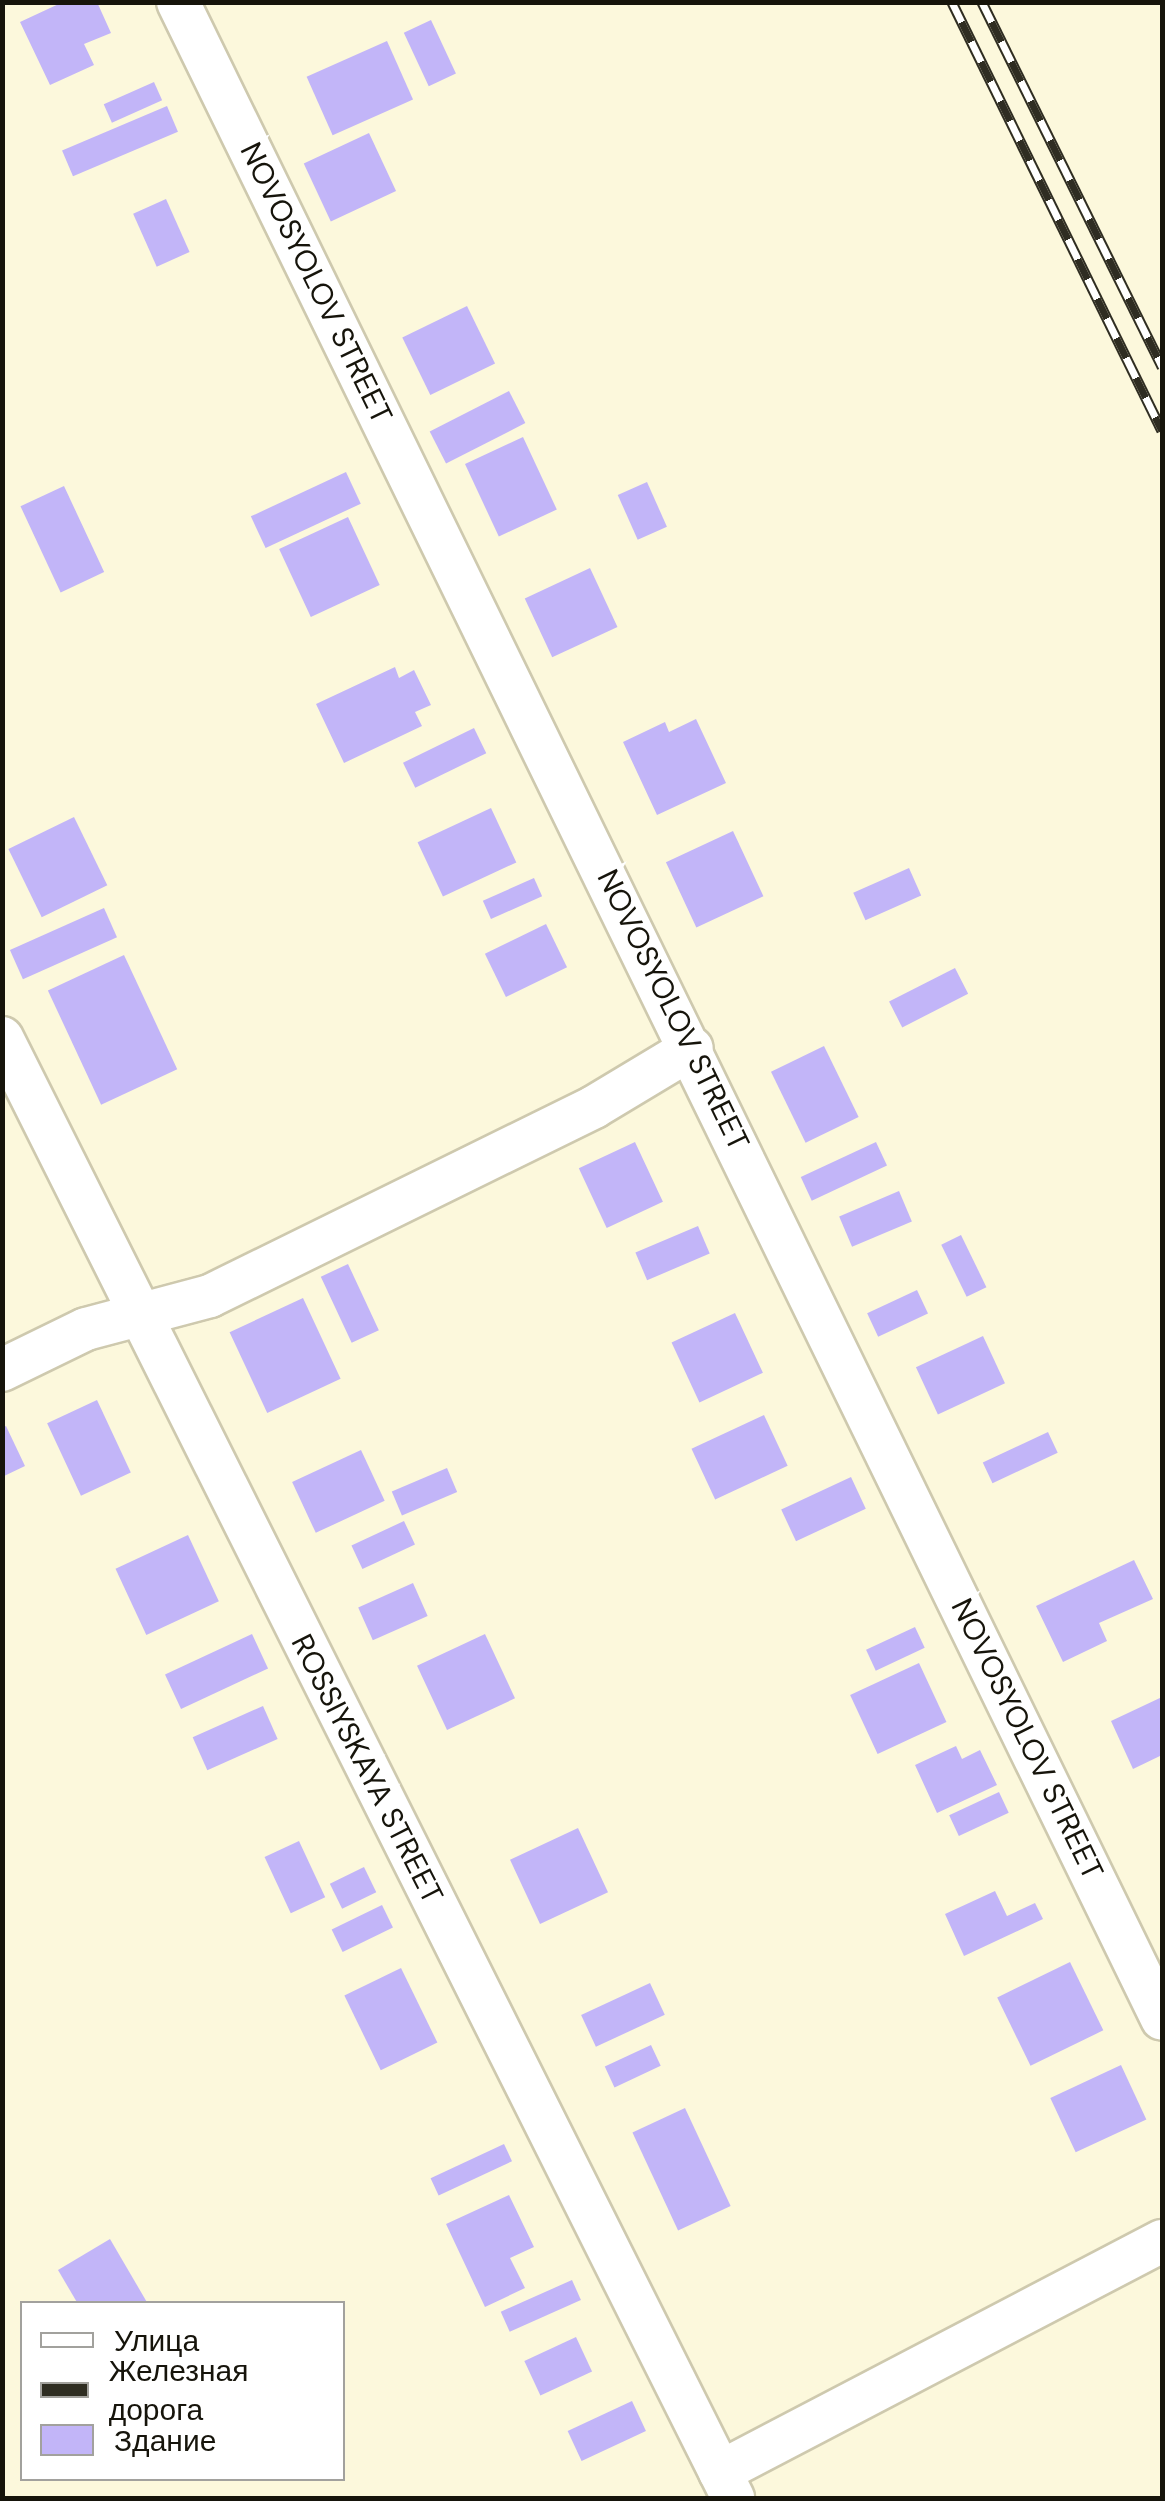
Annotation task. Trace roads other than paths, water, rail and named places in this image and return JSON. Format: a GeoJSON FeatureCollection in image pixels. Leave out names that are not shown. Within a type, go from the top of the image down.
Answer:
{"type":"FeatureCollection","features":[{"type":"Feature","properties":{"kind":"street","name":"NOVOSYOLOV STREET"},"geometry":{"type":"LineString","coordinates":[[178,2],[692,1048],[1162,2020]]}},
{"type":"Feature","properties":{"kind":"street","name":"ROSSIYSKAYA STREET"},"geometry":{"type":"LineString","coordinates":[[2,1038],[726,2485]]}},
{"type":"Feature","properties":{"kind":"street"},"geometry":{"type":"LineString","coordinates":[[2,1370],[86,1328],[210,1296],[594,1107],[692,1048]]}},
{"type":"Feature","properties":{"kind":"street"},"geometry":{"type":"LineString","coordinates":[[726,2485],[1162,2241]]}},
{"type":"Feature","properties":{"kind":"railway"},"geometry":{"type":"LineString","coordinates":[[952,2],[1162,430]]}},
{"type":"Feature","properties":{"kind":"railway"},"geometry":{"type":"LineString","coordinates":[[982,2],[1162,367]]}}]}
